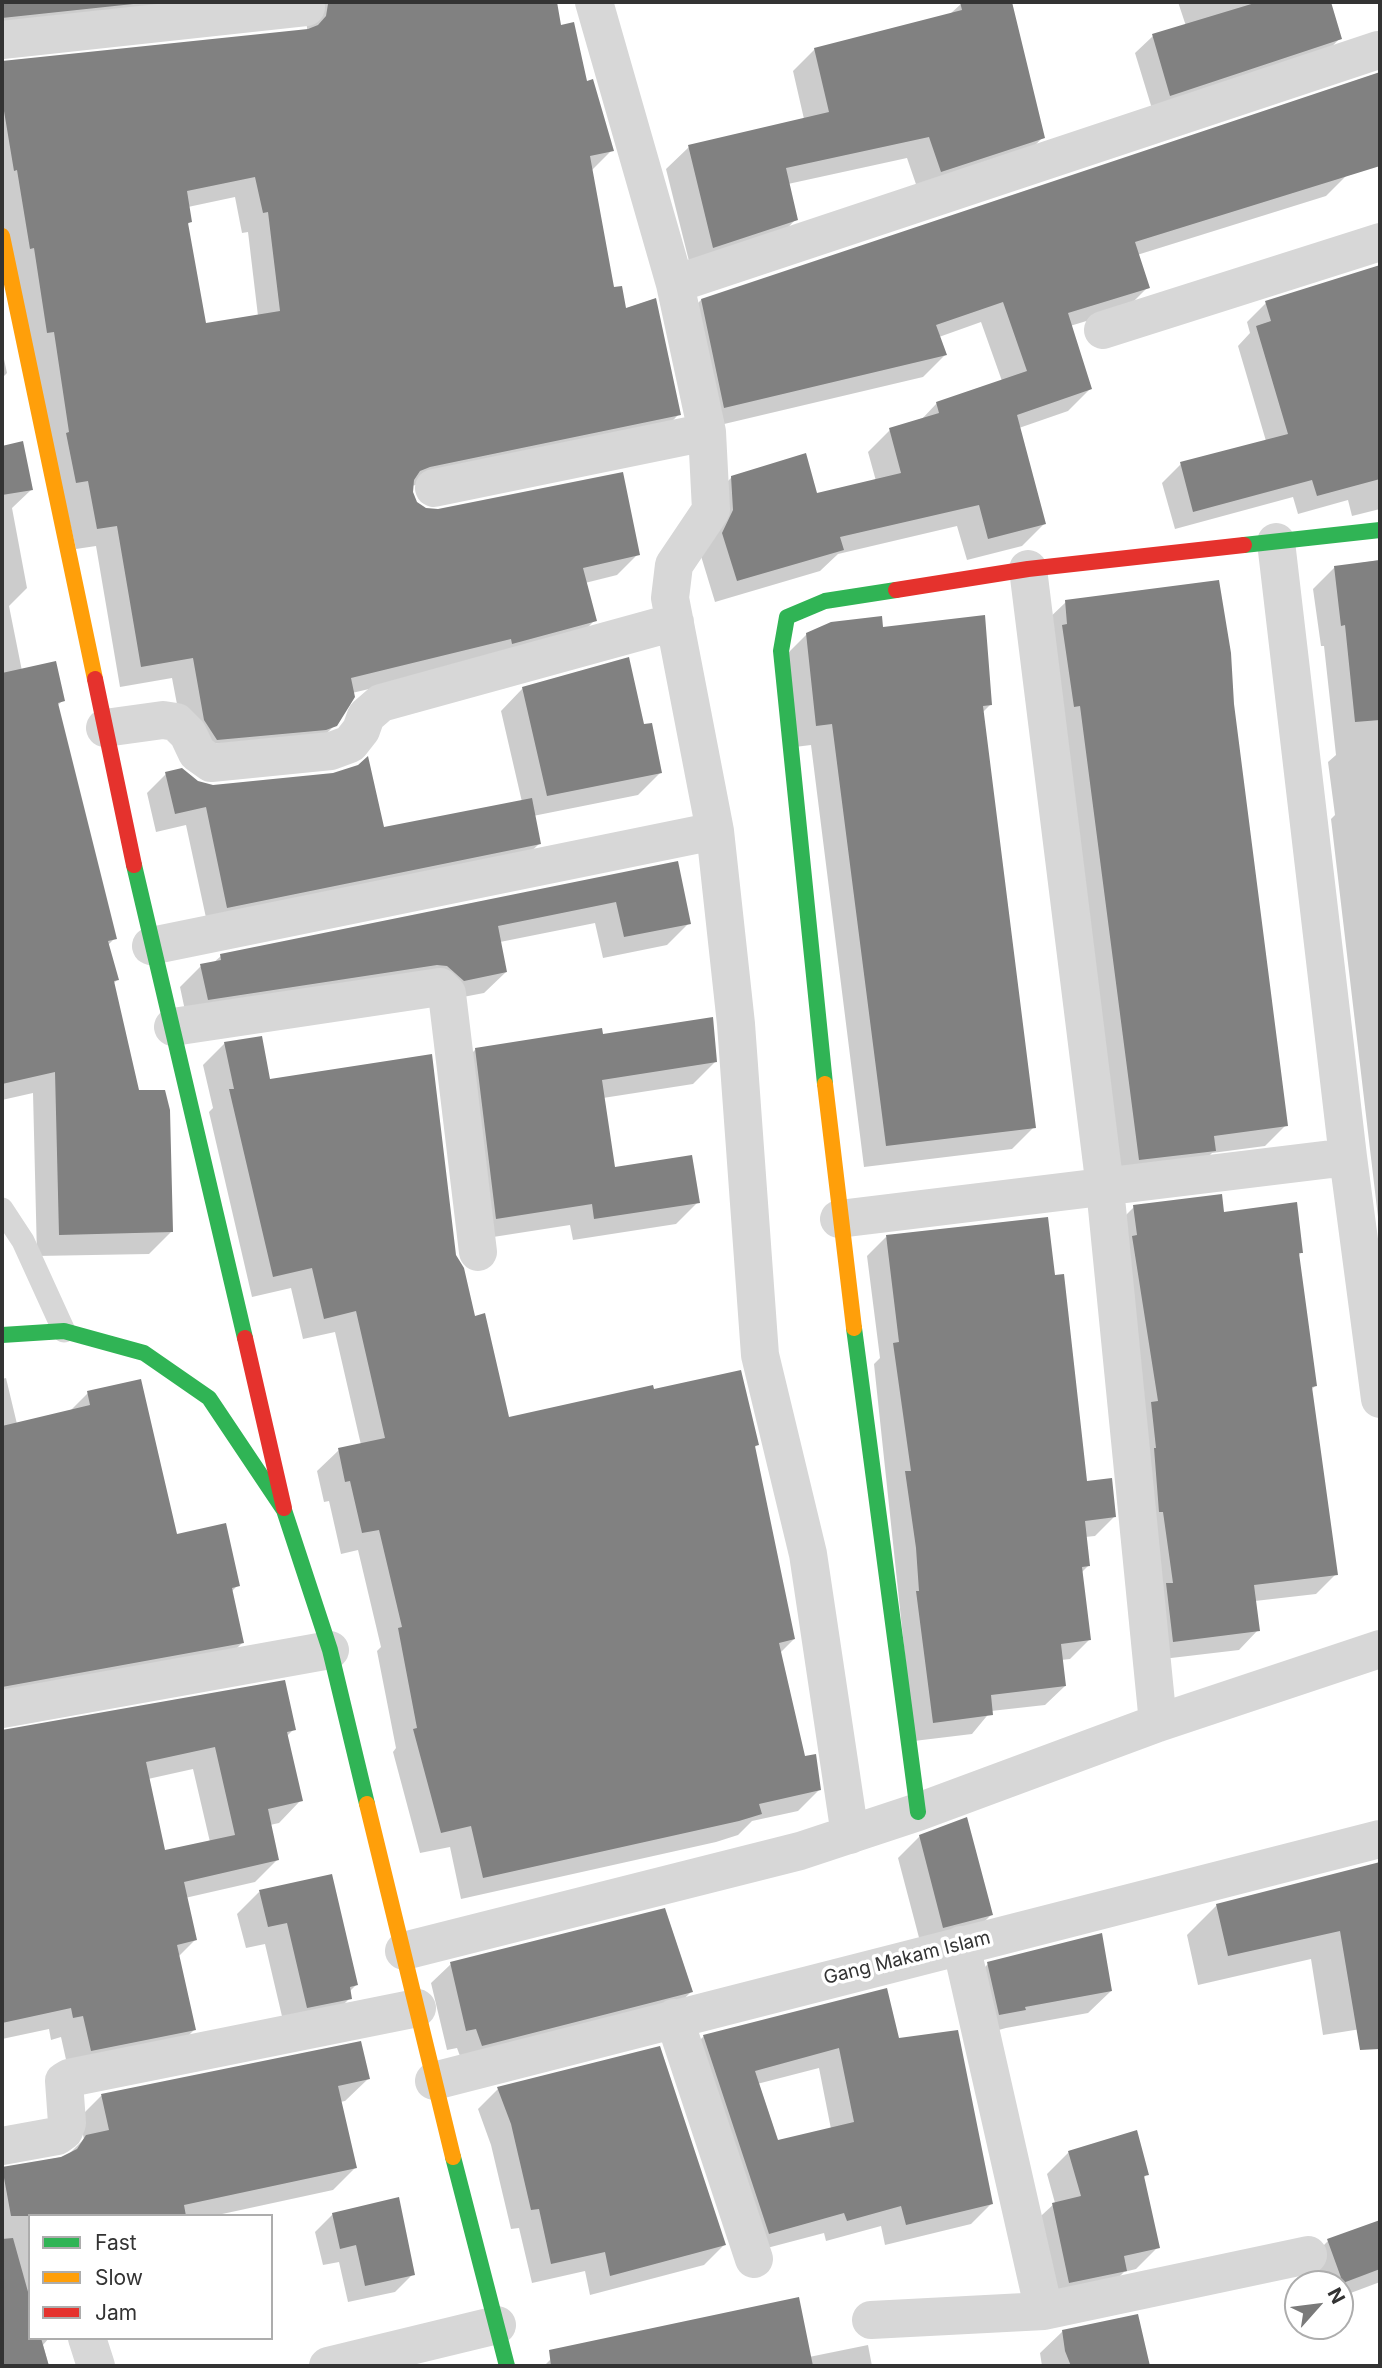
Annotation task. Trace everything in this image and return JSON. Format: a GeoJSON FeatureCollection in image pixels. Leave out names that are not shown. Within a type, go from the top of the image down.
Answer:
{"type":"FeatureCollection","features":[{"type":"Feature","properties":{"kind":"street"},"geometry":{"type":"LineString","coordinates":[[594,2],[675,284],[707,432],[711,510],[674,565],[670,598],[715,831],[736,1024],[760,1355],[808,1554],[850,1835]]}},
{"type":"Feature","properties":{"kind":"street"},"geometry":{"type":"LineString","coordinates":[[2,40],[306,7]]}},
{"type":"Feature","properties":{"kind":"street"},"geometry":{"type":"LineString","coordinates":[[675,284],[1378,50]]}},
{"type":"Feature","properties":{"kind":"street"},"geometry":{"type":"LineString","coordinates":[[2,236],[151,946],[173,1027],[284,1510],[330,1650],[434,2081],[507,2366]]}},
{"type":"Feature","properties":{"kind":"street"},"geometry":{"type":"LineString","coordinates":[[1103,330],[1380,242]]}},
{"type":"Feature","properties":{"kind":"street"},"geometry":{"type":"LineString","coordinates":[[434,488],[707,432]]}},
{"type":"Feature","properties":{"kind":"street"},"geometry":{"type":"LineString","coordinates":[[918,1812],[839,1219],[781,651],[787,617],[825,601],[1028,569],[1380,530]]}},
{"type":"Feature","properties":{"kind":"street"},"geometry":{"type":"LineString","coordinates":[[1276,542],[1348,1157],[1377,1328],[1380,1399]]}},
{"type":"Feature","properties":{"kind":"street"},"geometry":{"type":"LineString","coordinates":[[1028,569],[1105,1188],[1158,1723]]}},
{"type":"Feature","properties":{"kind":"street"},"geometry":{"type":"LineString","coordinates":[[104,728],[163,720],[176,722],[188,734],[197,753],[211,763],[331,751],[350,744],[361,730],[366,716],[381,703],[675,622]]}},
{"type":"Feature","properties":{"kind":"street"},"geometry":{"type":"LineString","coordinates":[[151,946],[715,831]]}},
{"type":"Feature","properties":{"kind":"street"},"geometry":{"type":"LineString","coordinates":[[173,1027],[440,987],[447,994],[478,1252]]}},
{"type":"Feature","properties":{"kind":"street"},"geometry":{"type":"LineString","coordinates":[[839,1219],[1348,1157]]}},
{"type":"Feature","properties":{"kind":"street"},"geometry":{"type":"LineString","coordinates":[[2,1335],[64,1331],[144,1353],[209,1398],[284,1510]]}},
{"type":"Feature","properties":{"kind":"street"},"geometry":{"type":"LineString","coordinates":[[404,1951],[800,1852],[918,1812],[1158,1723],[1380,1648]]}},
{"type":"Feature","properties":{"kind":"street"},"geometry":{"type":"LineString","coordinates":[[2,1709],[330,1650]]}},
{"type":"Feature","properties":{"kind":"street","name":"Gang Makam Islam"},"geometry":{"type":"LineString","coordinates":[[434,2081],[1380,1839]]}},
{"type":"Feature","properties":{"kind":"street"},"geometry":{"type":"LineString","coordinates":[[961,1945],[1044,2311]]}},
{"type":"Feature","properties":{"kind":"street"},"geometry":{"type":"LineString","coordinates":[[2,2146],[57,2136],[64,2131],[67,2123],[64,2081],[69,2078],[417,2008]]}},
{"type":"Feature","properties":{"kind":"street"},"geometry":{"type":"LineString","coordinates":[[674,2018],[754,2259]]}},
{"type":"Feature","properties":{"kind":"street"},"geometry":{"type":"LineString","coordinates":[[872,2320],[1044,2311],[1308,2255]]}},
{"type":"Feature","properties":{"kind":"street"},"geometry":{"type":"LineString","coordinates":[[328,2366],[497,2325]]}},
{"type":"Feature","properties":{"kind":"street"},"geometry":{"type":"LineString","coordinates":[[88,2340],[96,2366]]}},
{"type":"Feature","properties":{"kind":"lane"},"geometry":{"type":"LineString","coordinates":[[2,1209],[23,1241],[64,1331]]}},
{"type":"Feature","properties":{"kind":"building"},"geometry":{"type":"Polygon","coordinates":[[[2,2],[152,2],[2,18],[2,2]]]}},
{"type":"Feature","properties":{"kind":"building"},"geometry":{"type":"Polygon","coordinates":[[[557,2],[561,25],[574,22],[587,81],[593,79],[614,151],[590,156],[614,287],[622,286],[626,308],[656,298],[681,415],[430,467],[420,471],[414,480],[413,492],[417,502],[426,508],[438,509],[623,472],[640,555],[583,568],[597,621],[512,644],[511,639],[351,678],[355,697],[337,726],[326,730],[217,740],[204,720],[193,658],[141,667],[117,526],[97,529],[88,481],[76,483],[66,433],[69,432],[54,332],[47,333],[34,248],[30,249],[17,170],[14,171],[2,99],[2,61],[308,29],[318,25],[326,16],[328,4],[557,2]],[[255,177],[187,191],[192,222],[188,223],[206,323],[280,311],[268,212],[263,213],[255,177]]]}},
{"type":"Feature","properties":{"kind":"building"},"geometry":{"type":"Polygon","coordinates":[[[960,2],[1012,2],[1045,138],[941,172],[929,137],[786,168],[798,220],[713,248],[688,145],[829,112],[814,48],[962,10],[960,2]]]}},
{"type":"Feature","properties":{"kind":"building"},"geometry":{"type":"Polygon","coordinates":[[[1258,2],[1331,2],[1342,39],[1170,96],[1152,34],[1258,2]]]}},
{"type":"Feature","properties":{"kind":"building"},"geometry":{"type":"Polygon","coordinates":[[[1380,72],[1380,166],[1135,242],[1150,288],[1068,313],[1092,389],[1017,415],[1046,524],[988,539],[979,505],[840,537],[844,550],[737,581],[722,533],[733,510],[731,476],[806,453],[817,493],[901,473],[889,428],[939,413],[936,402],[1027,371],[1003,302],[936,325],[947,355],[724,408],[701,299],[1380,72]]]}},
{"type":"Feature","properties":{"kind":"building"},"geometry":{"type":"Polygon","coordinates":[[[1380,265],[1380,479],[1317,496],[1312,480],[1193,512],[1180,462],[1288,434],[1256,326],[1271,321],[1265,301],[1380,265]]]}},
{"type":"Feature","properties":{"kind":"building"},"geometry":{"type":"Polygon","coordinates":[[[23,441],[33,490],[2,495],[2,446],[23,441]]]}},
{"type":"Feature","properties":{"kind":"building"},"geometry":{"type":"Polygon","coordinates":[[[1380,560],[1380,720],[1355,722],[1345,625],[1341,626],[1334,566],[1380,560]]]}},
{"type":"Feature","properties":{"kind":"building"},"geometry":{"type":"Polygon","coordinates":[[[1219,580],[1231,653],[1234,704],[1288,1126],[1214,1136],[1216,1151],[1139,1160],[1080,706],[1074,707],[1062,625],[1067,624],[1065,600],[1219,580]]]}},
{"type":"Feature","properties":{"kind":"building"},"geometry":{"type":"Polygon","coordinates":[[[985,615],[992,705],[983,706],[1036,1128],[886,1146],[832,724],[816,726],[806,633],[831,622],[882,616],[883,627],[985,615]]]}},
{"type":"Feature","properties":{"kind":"building"},"geometry":{"type":"Polygon","coordinates":[[[629,657],[644,724],[652,723],[662,773],[547,796],[522,687],[629,657]]]}},
{"type":"Feature","properties":{"kind":"building"},"geometry":{"type":"Polygon","coordinates":[[[56,661],[65,701],[58,703],[117,939],[108,941],[119,980],[114,981],[139,1090],[165,1090],[170,1110],[173,1232],[59,1235],[55,1072],[2,1084],[2,673],[56,661]]]}},
{"type":"Feature","properties":{"kind":"building"},"geometry":{"type":"Polygon","coordinates":[[[368,756],[384,827],[532,798],[541,844],[227,908],[206,807],[175,814],[165,772],[182,768],[198,781],[213,785],[333,773],[358,765],[368,756]]]}},
{"type":"Feature","properties":{"kind":"building"},"geometry":{"type":"Polygon","coordinates":[[[678,861],[691,924],[624,937],[616,902],[498,926],[507,972],[464,981],[447,966],[437,965],[208,1000],[200,964],[221,960],[220,954],[678,861]]]}},
{"type":"Feature","properties":{"kind":"building"},"geometry":{"type":"Polygon","coordinates":[[[713,1017],[717,1062],[602,1080],[615,1167],[692,1155],[700,1203],[594,1219],[592,1204],[496,1219],[475,1048],[602,1028],[603,1034],[713,1017]]]}},
{"type":"Feature","properties":{"kind":"building"},"geometry":{"type":"Polygon","coordinates":[[[262,1036],[270,1079],[432,1054],[456,1255],[464,1268],[475,1316],[485,1313],[509,1417],[653,1385],[654,1389],[741,1370],[759,1445],[755,1446],[795,1639],[779,1643],[805,1756],[816,1754],[821,1790],[759,1804],[762,1814],[739,1821],[483,1878],[471,1826],[441,1833],[413,1729],[417,1728],[398,1628],[402,1627],[379,1530],[362,1533],[350,1481],[345,1482],[338,1448],[385,1438],[356,1311],[324,1319],[312,1268],[273,1277],[229,1089],[234,1089],[224,1042],[262,1036]]]}},
{"type":"Feature","properties":{"kind":"building"},"geometry":{"type":"Polygon","coordinates":[[[1222,1194],[1224,1212],[1297,1202],[1303,1253],[1299,1253],[1317,1386],[1312,1387],[1338,1575],[1254,1585],[1260,1631],[1173,1642],[1166,1583],[1173,1583],[1163,1512],[1159,1512],[1151,1402],[1158,1401],[1132,1236],[1137,1235],[1133,1205],[1222,1194]]]}},
{"type":"Feature","properties":{"kind":"building"},"geometry":{"type":"Polygon","coordinates":[[[1048,1217],[1055,1275],[1064,1274],[1087,1481],[1112,1478],[1116,1517],[1085,1521],[1090,1566],[1082,1567],[1091,1640],[1061,1644],[1066,1686],[991,1695],[993,1715],[933,1723],[916,1591],[919,1591],[916,1548],[905,1471],[911,1471],[893,1343],[899,1342],[886,1235],[1048,1217]]]}},
{"type":"Feature","properties":{"kind":"building"},"geometry":{"type":"Polygon","coordinates":[[[141,1379],[177,1534],[226,1523],[240,1586],[232,1588],[244,1643],[2,1687],[2,1426],[90,1405],[87,1391],[141,1379]]]}},
{"type":"Feature","properties":{"kind":"building"},"geometry":{"type":"Polygon","coordinates":[[[285,1680],[296,1730],[287,1732],[303,1801],[268,1809],[279,1860],[184,1882],[197,1940],[177,1945],[196,2030],[91,2051],[83,2016],[73,2018],[71,2008],[2,2023],[2,1730],[285,1680]],[[215,1747],[146,1762],[165,1850],[235,1835],[215,1747]]]}},
{"type":"Feature","properties":{"kind":"building"},"geometry":{"type":"Polygon","coordinates":[[[967,1817],[993,1915],[943,1928],[919,1835],[967,1817]]]}},
{"type":"Feature","properties":{"kind":"building"},"geometry":{"type":"Polygon","coordinates":[[[1380,1862],[1380,2049],[1360,2050],[1340,1931],[1228,1956],[1216,1904],[1380,1862]]]}},
{"type":"Feature","properties":{"kind":"building"},"geometry":{"type":"Polygon","coordinates":[[[332,1874],[358,1985],[350,1987],[352,1999],[307,2008],[287,1923],[268,1927],[259,1890],[332,1874]]]}},
{"type":"Feature","properties":{"kind":"building"},"geometry":{"type":"Polygon","coordinates":[[[665,1908],[693,1992],[482,2046],[476,2029],[466,2031],[450,1962],[665,1908]]]}},
{"type":"Feature","properties":{"kind":"building"},"geometry":{"type":"Polygon","coordinates":[[[1102,1933],[1112,1991],[1025,2007],[1026,2010],[999,2015],[987,1962],[1102,1933]]]}},
{"type":"Feature","properties":{"kind":"building"},"geometry":{"type":"Polygon","coordinates":[[[887,1988],[899,2038],[958,2030],[993,2204],[906,2225],[901,2206],[847,2221],[844,2213],[769,2234],[703,2035],[887,1988]],[[839,2048],[755,2071],[778,2140],[854,2122],[839,2048]]]}},
{"type":"Feature","properties":{"kind":"building"},"geometry":{"type":"Polygon","coordinates":[[[361,2041],[370,2079],[338,2086],[357,2168],[184,2205],[186,2214],[11,2216],[2,2167],[61,2157],[77,2149],[86,2135],[109,2130],[101,2094],[361,2041]]]}},
{"type":"Feature","properties":{"kind":"building"},"geometry":{"type":"Polygon","coordinates":[[[660,2046],[726,2245],[610,2276],[605,2252],[551,2264],[539,2209],[531,2210],[511,2124],[497,2087],[660,2046]]]}},
{"type":"Feature","properties":{"kind":"building"},"geometry":{"type":"Polygon","coordinates":[[[1137,2130],[1149,2175],[1144,2176],[1160,2248],[1124,2256],[1127,2271],[1069,2283],[1052,2203],[1081,2196],[1068,2151],[1137,2130]]]}},
{"type":"Feature","properties":{"kind":"building"},"geometry":{"type":"Polygon","coordinates":[[[399,2197],[415,2275],[365,2286],[356,2245],[340,2249],[332,2213],[399,2197]]]}},
{"type":"Feature","properties":{"kind":"building"},"geometry":{"type":"Polygon","coordinates":[[[1380,2220],[1380,2269],[1354,2279],[1354,2270],[1338,2270],[1327,2239],[1380,2220]]]}},
{"type":"Feature","properties":{"kind":"building"},"geometry":{"type":"Polygon","coordinates":[[[13,2238],[28,2292],[28,2340],[42,2340],[49,2366],[2,2366],[2,2239],[13,2238]]]}},
{"type":"Feature","properties":{"kind":"building"},"geometry":{"type":"Polygon","coordinates":[[[799,2297],[813,2366],[551,2366],[549,2350],[799,2297]]]}},
{"type":"Feature","properties":{"kind":"building"},"geometry":{"type":"Polygon","coordinates":[[[1138,2314],[1150,2366],[1071,2366],[1065,2351],[1062,2330],[1138,2314]]]}},
{"type":"Feature","properties":{"kind":"traffic: fast"},"geometry":{"type":"LineString","coordinates":[[1244,545],[1380,530]]}},
{"type":"Feature","properties":{"kind":"traffic: fast"},"geometry":{"type":"LineString","coordinates":[[825,1084],[781,651],[787,617],[825,601],[896,590]]}},
{"type":"Feature","properties":{"kind":"traffic: fast"},"geometry":{"type":"LineString","coordinates":[[134,865],[245,1338]]}},
{"type":"Feature","properties":{"kind":"traffic: fast"},"geometry":{"type":"LineString","coordinates":[[854,1328],[918,1812]]}},
{"type":"Feature","properties":{"kind":"traffic: fast"},"geometry":{"type":"LineString","coordinates":[[2,1335],[64,1331],[144,1353],[209,1398],[284,1510],[330,1650],[367,1804]]}},
{"type":"Feature","properties":{"kind":"traffic: fast"},"geometry":{"type":"LineString","coordinates":[[453,2157],[507,2366]]}},
{"type":"Feature","properties":{"kind":"traffic: slow"},"geometry":{"type":"LineString","coordinates":[[2,236],[95,679]]}},
{"type":"Feature","properties":{"kind":"traffic: slow"},"geometry":{"type":"LineString","coordinates":[[825,1084],[854,1328]]}},
{"type":"Feature","properties":{"kind":"traffic: slow"},"geometry":{"type":"LineString","coordinates":[[367,1804],[453,2157]]}},
{"type":"Feature","properties":{"kind":"traffic: jam"},"geometry":{"type":"LineString","coordinates":[[896,590],[1028,569],[1244,545]]}},
{"type":"Feature","properties":{"kind":"traffic: jam"},"geometry":{"type":"LineString","coordinates":[[95,679],[134,865]]}},
{"type":"Feature","properties":{"kind":"traffic: jam"},"geometry":{"type":"LineString","coordinates":[[245,1338],[284,1508]]}}]}
